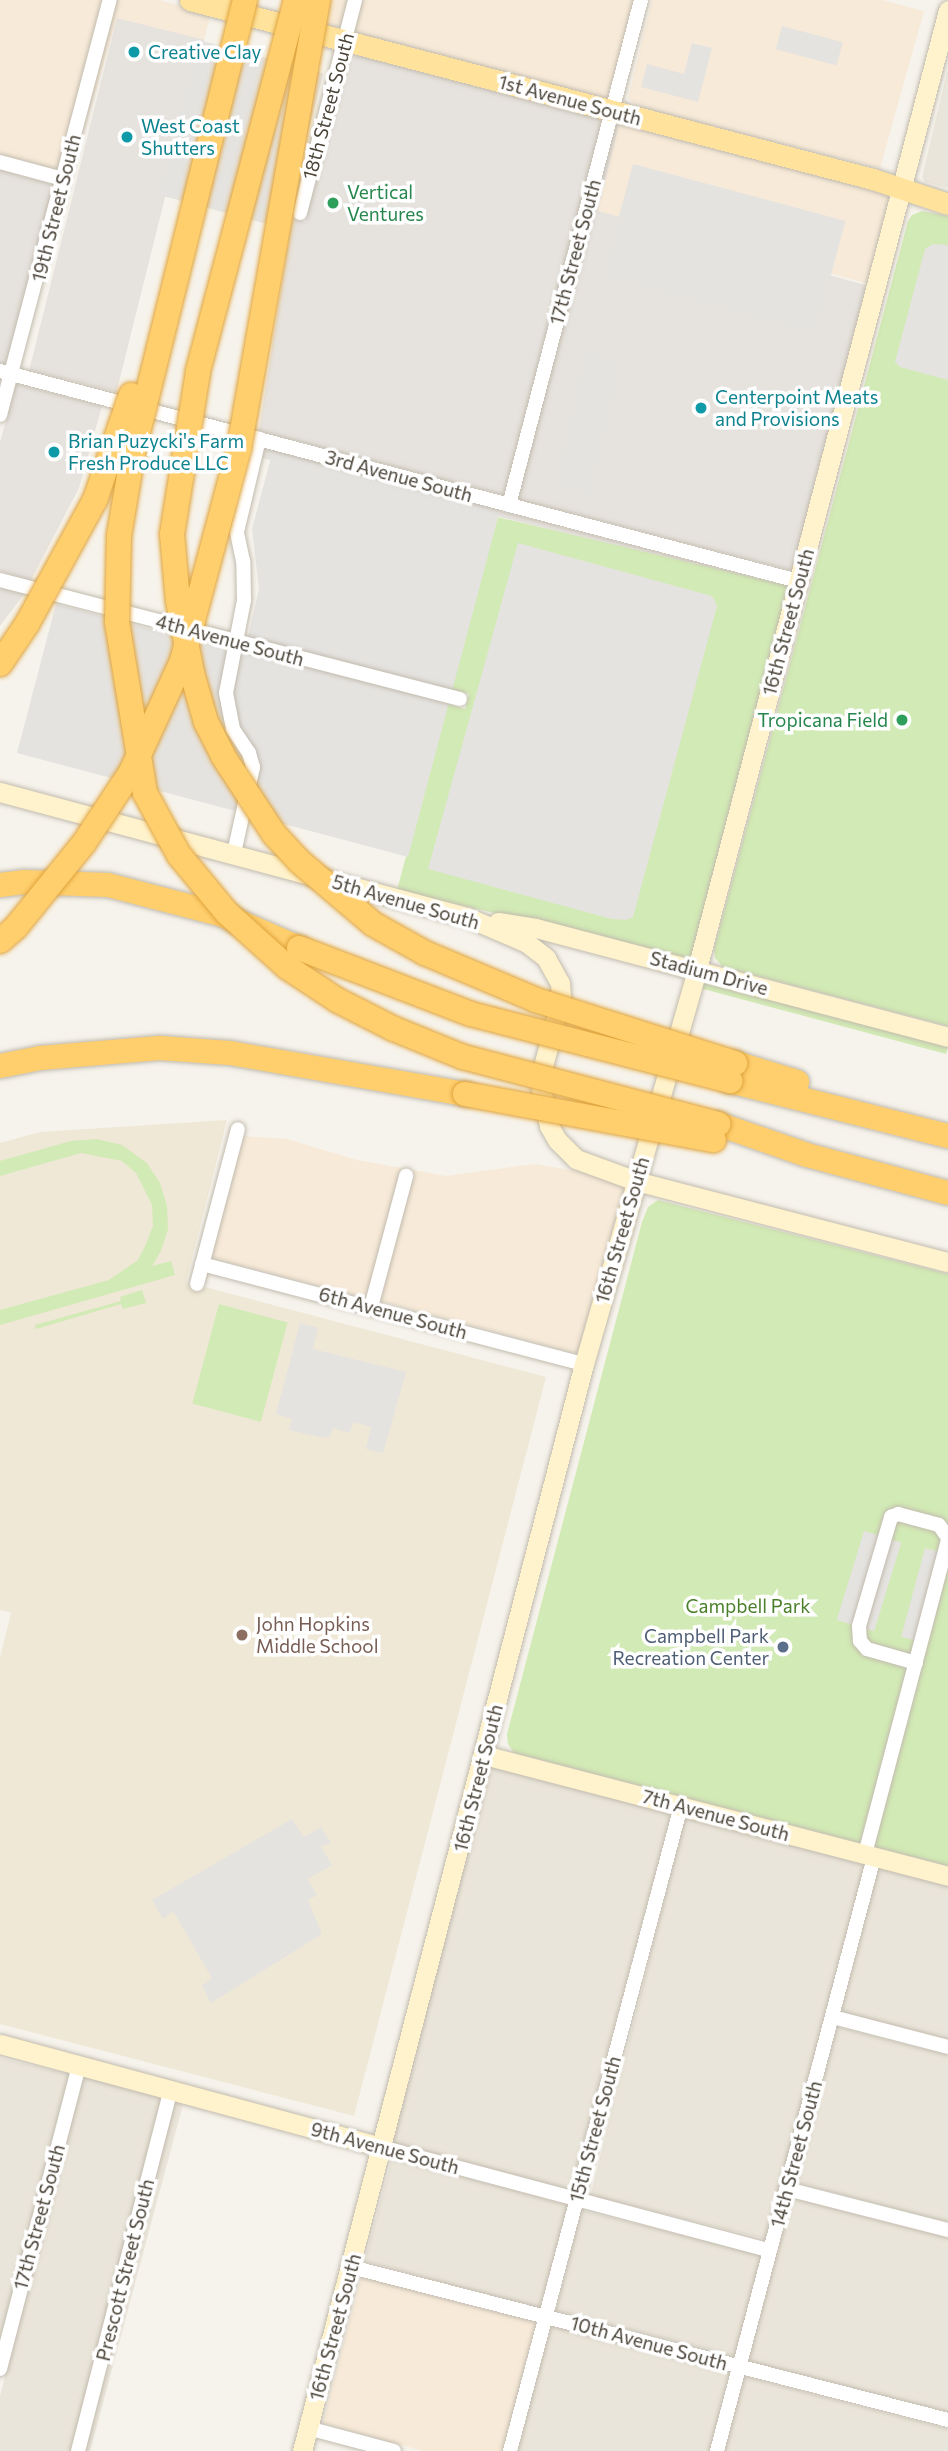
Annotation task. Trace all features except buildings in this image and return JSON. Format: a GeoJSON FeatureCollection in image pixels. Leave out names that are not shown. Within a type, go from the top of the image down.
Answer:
{"type":"FeatureCollection","features":[{"type":"Feature","properties":{"kind":"highway"},"geometry":{"type":"LineString","coordinates":[[0,664],[47,590],[95,500],[124,417],[245,0]]}},
{"type":"Feature","properties":{"kind":"highway"},"geometry":{"type":"LineString","coordinates":[[296,0],[198,372],[172,534],[178,601],[192,673],[206,722],[223,756],[274,834],[299,861],[373,923],[425,953],[536,1000],[732,1072],[948,1136]]}},
{"type":"Feature","properties":{"kind":"highway"},"geometry":{"type":"LineString","coordinates":[[0,941],[16,927],[84,844],[131,772],[182,662],[239,448],[318,0]]}},
{"type":"Feature","properties":{"kind":"highway"},"geometry":{"type":"LineString","coordinates":[[218,99],[132,452],[119,536],[117,622],[145,793],[179,855],[227,913],[287,967],[337,1000],[394,1029],[463,1057],[716,1132],[948,1193]]}},
{"type":"Feature","properties":{"kind":"highway"},"geometry":{"type":"LineString","coordinates":[[0,885],[24,882],[108,885],[223,915],[299,948],[471,1014],[732,1072],[948,1129]]}},
{"type":"Feature","properties":{"kind":"highway"},"geometry":{"type":"LineString","coordinates":[[0,1066],[40,1058],[160,1048],[230,1053],[465,1094],[716,1132]]}},
{"type":"Feature","properties":{"kind":"main road","name":"1st Avenue South"},"geometry":{"type":"LineString","coordinates":[[190,0],[873,179],[948,204]]}},
{"type":"Feature","properties":{"kind":"street","name":"19th Street South"},"geometry":{"type":"LineString","coordinates":[[0,415],[5,373],[63,179],[110,0]]}},
{"type":"Feature","properties":{"kind":"street","name":"18th Street South"},"geometry":{"type":"LineString","coordinates":[[300,213],[355,0]]}},
{"type":"Feature","properties":{"kind":"street","name":"17th Street South"},"geometry":{"type":"LineString","coordinates":[[509,505],[641,0]]}},
{"type":"Feature","properties":{"kind":"street","name":"16th Street South"},"geometry":{"type":"LineString","coordinates":[[302,2451],[584,1364],[696,969],[948,10]]}},
{"type":"Feature","properties":{"kind":"street"},"geometry":{"type":"LineString","coordinates":[[0,162],[63,179]]}},
{"type":"Feature","properties":{"kind":"street","name":"3rd Avenue South"},"geometry":{"type":"LineString","coordinates":[[5,373],[799,581]]}},
{"type":"Feature","properties":{"kind":"street"},"geometry":{"type":"LineString","coordinates":[[234,853],[253,767],[250,753],[233,729],[228,713],[228,676],[238,642],[244,600],[243,561],[237,532],[259,439]]}},
{"type":"Feature","properties":{"kind":"street","name":"4th Avenue South"},"geometry":{"type":"LineString","coordinates":[[0,580],[460,699]]}},
{"type":"Feature","properties":{"kind":"street","name":"5th Avenue South"},"geometry":{"type":"LineString","coordinates":[[0,792],[467,917],[527,943],[539,950],[554,969],[560,983],[561,999],[542,1070],[541,1088],[549,1126],[557,1140],[576,1159],[636,1181],[948,1262]]}},
{"type":"Feature","properties":{"kind":"street","name":"Stadium Drive"},"geometry":{"type":"LineString","coordinates":[[467,917],[536,928],[948,1037]]}},
{"type":"Feature","properties":{"kind":"street"},"geometry":{"type":"LineString","coordinates":[[197,1284],[238,1129]]}},
{"type":"Feature","properties":{"kind":"street"},"geometry":{"type":"LineString","coordinates":[[372,1307],[406,1176]]}},
{"type":"Feature","properties":{"kind":"street","name":"6th Avenue South"},"geometry":{"type":"LineString","coordinates":[[202,1264],[584,1364]]}},
{"type":"Feature","properties":{"kind":"street","name":"14th Street South"},"geometry":{"type":"LineString","coordinates":[[717,2451],[833,2017],[948,1538],[939,1525],[898,1514],[891,1517],[860,1623],[860,1642],[867,1649],[916,1663]]}},
{"type":"Feature","properties":{"kind":"street","name":"7th Avenue South"},"geometry":{"type":"LineString","coordinates":[[484,1755],[948,1876]]}},
{"type":"Feature","properties":{"kind":"street","name":"15th Street South"},"geometry":{"type":"LineString","coordinates":[[510,2451],[681,1806]]}},
{"type":"Feature","properties":{"kind":"street"},"geometry":{"type":"LineString","coordinates":[[833,2017],[948,2047]]}},
{"type":"Feature","properties":{"kind":"street","name":"9th Avenue South"},"geometry":{"type":"LineString","coordinates":[[0,2044],[769,2250]]}},
{"type":"Feature","properties":{"kind":"street","name":"17th Street South"},"geometry":{"type":"LineString","coordinates":[[0,2369],[79,2066]]}},
{"type":"Feature","properties":{"kind":"street","name":"Prescott Street South"},"geometry":{"type":"LineString","coordinates":[[78,2451],[171,2090]]}},
{"type":"Feature","properties":{"kind":"street"},"geometry":{"type":"LineString","coordinates":[[787,2189],[948,2230]]}},
{"type":"Feature","properties":{"kind":"street","name":"10th Avenue South"},"geometry":{"type":"LineString","coordinates":[[351,2267],[948,2420]]}},
{"type":"Feature","properties":{"kind":"street"},"geometry":{"type":"LineString","coordinates":[[309,2428],[394,2451]]}},
{"type":"Feature","properties":{"kind":"shaded area"},"geometry":{"type":"Polygon","coordinates":[[[0,0],[103,0],[58,170],[0,154],[0,0]]]}},
{"type":"Feature","properties":{"kind":"shaded area"},"geometry":{"type":"Polygon","coordinates":[[[117,0],[159,0],[211,14],[204,40],[117,18],[69,183],[117,0]]]}},
{"type":"Feature","properties":{"kind":"shaded area"},"geometry":{"type":"Polygon","coordinates":[[[330,0],[348,0],[340,31],[325,27],[330,0]]]}},
{"type":"Feature","properties":{"kind":"shaded area"},"geometry":{"type":"Polygon","coordinates":[[[362,0],[634,0],[607,101],[354,35],[362,0]]]}},
{"type":"Feature","properties":{"kind":"shaded area"},"geometry":{"type":"Polygon","coordinates":[[[652,0],[882,0],[924,11],[880,168],[641,109],[628,98],[652,0]]]}},
{"type":"Feature","properties":{"kind":"shaded area"},"geometry":{"type":"Polygon","coordinates":[[[117,18],[204,40],[117,392],[29,370],[117,18]]]}},
{"type":"Feature","properties":{"kind":"shaded area"},"geometry":{"type":"Polygon","coordinates":[[[782,26],[843,42],[837,65],[776,49],[782,26]]]}},
{"type":"Feature","properties":{"kind":"shaded area"},"geometry":{"type":"Polygon","coordinates":[[[199,40],[324,73],[282,228],[158,195],[199,40]]]}},
{"type":"Feature","properties":{"kind":"shaded area"},"geometry":{"type":"Polygon","coordinates":[[[692,43],[712,48],[698,102],[641,87],[647,64],[684,74],[692,43]]]}},
{"type":"Feature","properties":{"kind":"shaded area"},"geometry":{"type":"Polygon","coordinates":[[[350,50],[603,116],[504,495],[259,431],[292,219],[305,222],[350,50]]]}},
{"type":"Feature","properties":{"kind":"shaded area"},"geometry":{"type":"Polygon","coordinates":[[[948,68],[948,188],[925,182],[922,177],[948,68]]]}},
{"type":"Feature","properties":{"kind":"shaded area"},"geometry":{"type":"Polygon","coordinates":[[[617,120],[620,121],[598,211],[869,286],[794,571],[517,499],[617,120]]]}},
{"type":"Feature","properties":{"kind":"shaded area"},"geometry":{"type":"Polygon","coordinates":[[[620,121],[892,194],[868,284],[596,211],[620,121]]]}},
{"type":"Feature","properties":{"kind":"shaded area"},"geometry":{"type":"Polygon","coordinates":[[[633,164],[846,221],[815,334],[603,277],[633,164]]]}},
{"type":"Feature","properties":{"kind":"shaded area"},"geometry":{"type":"Polygon","coordinates":[[[0,170],[54,185],[6,365],[0,363],[0,170]]]}},
{"type":"Feature","properties":{"kind":"shaded area"},"geometry":{"type":"Polygon","coordinates":[[[933,244],[948,245],[948,380],[900,367],[895,362],[925,249],[933,244]]]}},
{"type":"Feature","properties":{"kind":"shaded area"},"geometry":{"type":"Polygon","coordinates":[[[585,350],[623,359],[591,496],[553,487],[585,350]]]}},
{"type":"Feature","properties":{"kind":"shaded area"},"geometry":{"type":"Polygon","coordinates":[[[16,384],[102,406],[79,488],[31,580],[0,571],[0,442],[16,384]]]}},
{"type":"Feature","properties":{"kind":"shaded area"},"geometry":{"type":"Polygon","coordinates":[[[264,449],[756,578],[717,571],[262,458],[264,449]]]}},
{"type":"Feature","properties":{"kind":"shaded area"},"geometry":{"type":"Polygon","coordinates":[[[273,450],[500,510],[408,857],[17,753],[56,604],[244,654],[259,589],[252,529],[273,450]]]}},
{"type":"Feature","properties":{"kind":"shaded area"},"geometry":{"type":"Polygon","coordinates":[[[518,543],[712,596],[717,606],[633,917],[626,920],[612,919],[428,869],[518,543]]]}},
{"type":"Feature","properties":{"kind":"shaded area"},"geometry":{"type":"Polygon","coordinates":[[[0,588],[24,594],[0,626],[0,588]]]}},
{"type":"Feature","properties":{"kind":"shaded area","name":"John Hopkins Middle School"},"geometry":{"type":"Polygon","coordinates":[[[227,1120],[186,1282],[546,1377],[354,2116],[0,2024],[0,1658],[11,1613],[0,1610],[0,1143],[40,1132],[227,1120]]]}},
{"type":"Feature","properties":{"kind":"shaded area"},"geometry":{"type":"Polygon","coordinates":[[[243,1136],[287,1139],[357,1160],[401,1168],[367,1298],[211,1258],[243,1136]]]}},
{"type":"Feature","properties":{"kind":"shaded area"},"geometry":{"type":"Polygon","coordinates":[[[534,1164],[584,1172],[626,1187],[579,1354],[380,1301],[414,1170],[446,1176],[534,1164]]]}},
{"type":"Feature","properties":{"kind":"shaded area"},"geometry":{"type":"Polygon","coordinates":[[[300,1323],[318,1328],[313,1349],[406,1372],[383,1453],[366,1449],[371,1427],[353,1422],[350,1433],[333,1428],[330,1436],[324,1438],[289,1430],[292,1419],[276,1414],[300,1323]]]}},
{"type":"Feature","properties":{"kind":"shaded area"},"geometry":{"type":"Polygon","coordinates":[[[864,1531],[901,1542],[874,1631],[837,1620],[864,1531]]]}},
{"type":"Feature","properties":{"kind":"shaded area"},"geometry":{"type":"Polygon","coordinates":[[[925,1548],[944,1553],[921,1642],[901,1637],[925,1548]]]}},
{"type":"Feature","properties":{"kind":"shaded area"},"geometry":{"type":"Polygon","coordinates":[[[488,1764],[672,1813],[571,2190],[387,2141],[488,1764]]]}},
{"type":"Feature","properties":{"kind":"shaded area"},"geometry":{"type":"Polygon","coordinates":[[[685,1816],[866,1861],[772,2241],[590,2195],[685,1816]]]}},
{"type":"Feature","properties":{"kind":"shaded area"},"geometry":{"type":"Polygon","coordinates":[[[292,1819],[304,1837],[321,1827],[331,1842],[321,1847],[332,1865],[308,1879],[317,1895],[308,1900],[322,1934],[211,2003],[202,1986],[212,1978],[173,1911],[163,1919],[152,1900],[292,1819]]]}},
{"type":"Feature","properties":{"kind":"shaded area"},"geometry":{"type":"Polygon","coordinates":[[[879,1866],[948,1884],[948,2039],[841,2012],[879,1866]]]}},
{"type":"Feature","properties":{"kind":"shaded area"},"geometry":{"type":"Polygon","coordinates":[[[837,2027],[948,2055],[948,2222],[796,2183],[837,2027]]]}},
{"type":"Feature","properties":{"kind":"shaded area"},"geometry":{"type":"Polygon","coordinates":[[[0,2058],[69,2074],[0,2341],[0,2058]]]}},
{"type":"Feature","properties":{"kind":"shaded area"},"geometry":{"type":"Polygon","coordinates":[[[83,2077],[162,2095],[71,2451],[0,2451],[0,2396],[83,2077]]]}},
{"type":"Feature","properties":{"kind":"shaded area"},"geometry":{"type":"Polygon","coordinates":[[[175,2099],[184,2101],[90,2451],[86,2451],[175,2099]]]}},
{"type":"Feature","properties":{"kind":"shaded area"},"geometry":{"type":"Polygon","coordinates":[[[392,2158],[568,2205],[540,2308],[364,2261],[392,2158]]]}},
{"type":"Feature","properties":{"kind":"shaded area"},"geometry":{"type":"Polygon","coordinates":[[[792,2198],[948,2238],[948,2412],[747,2361],[792,2198]]]}},
{"type":"Feature","properties":{"kind":"shaded area"},"geometry":{"type":"Polygon","coordinates":[[[581,2210],[761,2255],[736,2356],[556,2311],[581,2210]]]}},
{"type":"Feature","properties":{"kind":"shaded area"},"geometry":{"type":"Polygon","coordinates":[[[361,2277],[536,2322],[503,2451],[423,2451],[323,2423],[361,2277]]]}},
{"type":"Feature","properties":{"kind":"shaded area"},"geometry":{"type":"Polygon","coordinates":[[[551,2326],[730,2372],[710,2451],[517,2451],[551,2326]]]}},
{"type":"Feature","properties":{"kind":"shaded area"},"geometry":{"type":"Polygon","coordinates":[[[743,2376],[948,2429],[948,2451],[724,2451],[743,2376]]]}},
{"type":"Feature","properties":{"kind":"green space"},"geometry":{"type":"Polygon","coordinates":[[[922,211],[948,216],[948,1026],[723,967],[715,958],[714,949],[908,221],[912,215],[922,211]]]}},
{"type":"Feature","properties":{"kind":"green space"},"geometry":{"type":"Polygon","coordinates":[[[497,517],[790,586],[692,960],[397,890],[447,704],[465,709],[469,694],[451,689],[497,517]]]}},
{"type":"Feature","properties":{"kind":"green space"},"geometry":{"type":"Polygon","coordinates":[[[701,979],[948,1045],[946,1054],[699,988],[701,979]]]}},
{"type":"Feature","properties":{"kind":"green space"},"geometry":{"type":"Polygon","coordinates":[[[97,1139],[122,1145],[147,1163],[160,1183],[167,1206],[168,1229],[161,1251],[152,1266],[171,1261],[175,1275],[0,1325],[0,1310],[109,1280],[138,1260],[153,1226],[152,1205],[136,1173],[122,1161],[81,1153],[0,1176],[0,1161],[71,1141],[97,1139]]]}},
{"type":"Feature","properties":{"kind":"green space","name":"Campbell Park"},"geometry":{"type":"Polygon","coordinates":[[[658,1200],[948,1274],[948,1866],[514,1753],[508,1744],[507,1734],[642,1222],[648,1207],[658,1200]]]}},
{"type":"Feature","properties":{"kind":"green space"},"geometry":{"type":"Polygon","coordinates":[[[142,1290],[146,1303],[123,1309],[121,1304],[36,1329],[35,1325],[121,1301],[120,1297],[142,1290]]]}},
{"type":"Feature","properties":{"kind":"green space"},"geometry":{"type":"Polygon","coordinates":[[[219,1304],[288,1322],[261,1422],[192,1403],[219,1304]]]}},
{"type":"Feature","properties":{"kind":"place","name":"Creative Clay"},"geometry":{"type":"Point","coordinates":[134,52]}},
{"type":"Feature","properties":{"kind":"place","name":"West Coast Shutters"},"geometry":{"type":"Point","coordinates":[127,137]}},
{"type":"Feature","properties":{"kind":"place","name":"Vertical Ventures"},"geometry":{"type":"Point","coordinates":[333,203]}},
{"type":"Feature","properties":{"kind":"place","name":"Centerpoint Meats and Provisions"},"geometry":{"type":"Point","coordinates":[701,408]}},
{"type":"Feature","properties":{"kind":"place","name":"Brian Puzycki's Farm Fresh Produce LLC"},"geometry":{"type":"Point","coordinates":[54,452]}},
{"type":"Feature","properties":{"kind":"place","name":"Tropicana Field"},"geometry":{"type":"Point","coordinates":[902,720]}},
{"type":"Feature","properties":{"kind":"place","name":"John Hopkins Middle School"},"geometry":{"type":"Point","coordinates":[242,1635]}},
{"type":"Feature","properties":{"kind":"place","name":"Campbell Park Recreation Center"},"geometry":{"type":"Point","coordinates":[783,1647]}}]}
